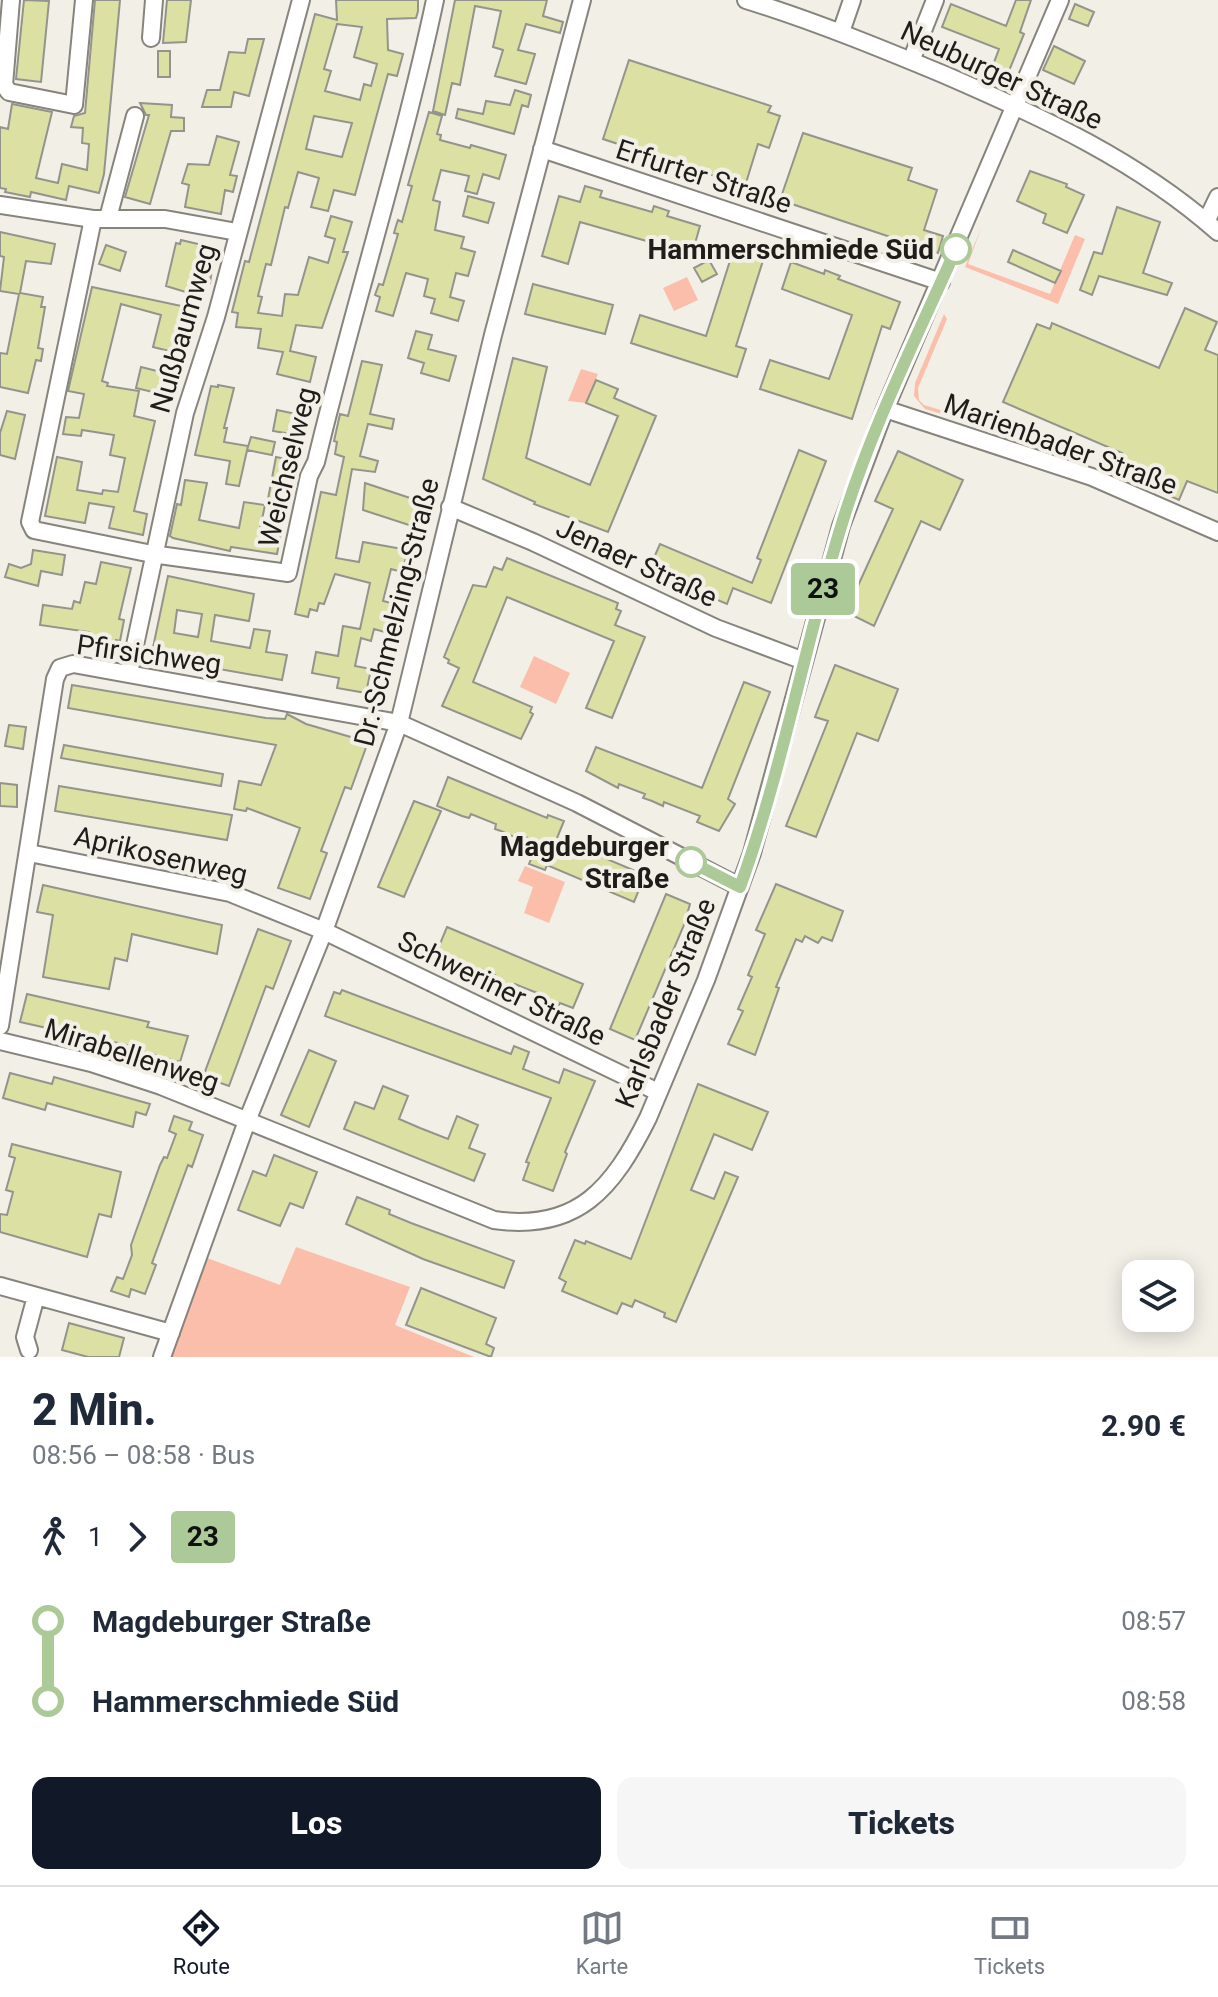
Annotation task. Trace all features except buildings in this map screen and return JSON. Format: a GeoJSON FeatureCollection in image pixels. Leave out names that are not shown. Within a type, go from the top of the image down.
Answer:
{"type":"FeatureCollection","features":[{"type":"Feature","properties":{"kind":"street"},"geometry":{"type":"LineString","coordinates":[[11,0],[4,85],[9,92],[74,105],[84,0]]}},
{"type":"Feature","properties":{"kind":"street"},"geometry":{"type":"LineString","coordinates":[[151,38],[154,0]]}},
{"type":"Feature","properties":{"kind":"street","name":"Nußbaumweg"},"geometry":{"type":"LineString","coordinates":[[129,673],[152,554],[185,413],[216,317],[301,0]]}},
{"type":"Feature","properties":{"kind":"street","name":"Weichselweg"},"geometry":{"type":"LineString","coordinates":[[100,218],[30,522],[34,530],[152,554],[288,573],[309,476],[316,462],[344,345],[420,70],[435,0]]}},
{"type":"Feature","properties":{"kind":"street","name":"Dr.-Schmelzing-Straße"},"geometry":{"type":"LineString","coordinates":[[162,1357],[247,1121],[324,931],[399,723],[450,507],[582,0]]}},
{"type":"Feature","properties":{"kind":"street","name":"Neuburger Straße"},"geometry":{"type":"LineString","coordinates":[[746,0],[768,3],[1015,105],[1104,150],[1149,179],[1212,227]]}},
{"type":"Feature","properties":{"kind":"street"},"geometry":{"type":"LineString","coordinates":[[841,32],[852,0]]}},
{"type":"Feature","properties":{"kind":"street"},"geometry":{"type":"LineString","coordinates":[[911,61],[935,0]]}},
{"type":"Feature","properties":{"kind":"street","name":"Karlsbader Straße"},"geometry":{"type":"LineString","coordinates":[[247,1121],[473,1213],[505,1221],[536,1223],[598,1196],[635,1145],[706,980],[760,828],[841,526],[885,409],[1060,0]]}},
{"type":"Feature","properties":{"kind":"street"},"geometry":{"type":"LineString","coordinates":[[100,218],[135,116]]}},
{"type":"Feature","properties":{"kind":"street","name":"Erfurter Straße"},"geometry":{"type":"LineString","coordinates":[[542,149],[941,282]]}},
{"type":"Feature","properties":{"kind":"street"},"geometry":{"type":"LineString","coordinates":[[1212,227],[1218,197]]}},
{"type":"Feature","properties":{"kind":"street"},"geometry":{"type":"LineString","coordinates":[[0,205],[100,218],[165,219],[237,232]]}},
{"type":"Feature","properties":{"kind":"street","name":"Marienbader Straße"},"geometry":{"type":"LineString","coordinates":[[885,409],[1092,477],[1218,532]]}},
{"type":"Feature","properties":{"kind":"street","name":"Jenaer Straße"},"geometry":{"type":"LineString","coordinates":[[450,507],[557,552],[716,628],[804,661]]}},
{"type":"Feature","properties":{"kind":"street","name":"Pfirsichweg"},"geometry":{"type":"LineString","coordinates":[[0,1026],[55,679],[60,668],[73,664],[129,673],[399,723]]}},
{"type":"Feature","properties":{"kind":"street"},"geometry":{"type":"LineString","coordinates":[[399,723],[577,803],[740,887]]}},
{"type":"Feature","properties":{"kind":"street","name":"Aprikosenweg"},"geometry":{"type":"LineString","coordinates":[[29,853],[230,893],[324,931]]}},
{"type":"Feature","properties":{"kind":"street","name":"Schweriner Straße"},"geometry":{"type":"LineString","coordinates":[[324,931],[658,1092]]}},
{"type":"Feature","properties":{"kind":"street","name":"Mirabellenweg"},"geometry":{"type":"LineString","coordinates":[[0,1041],[91,1063],[161,1086],[247,1121]]}},
{"type":"Feature","properties":{"kind":"street"},"geometry":{"type":"LineString","coordinates":[[0,1286],[171,1333]]}},
{"type":"Feature","properties":{"kind":"street"},"geometry":{"type":"LineString","coordinates":[[29,1350],[25,1337],[36,1296]]}},
{"type":"Feature","properties":{"kind":"shaded area"},"geometry":{"type":"Polygon","coordinates":[[[982,226],[968,264],[1050,294],[1075,235],[1085,239],[1058,304],[965,267],[982,226]]]}},
{"type":"Feature","properties":{"kind":"shaded area"},"geometry":{"type":"Polygon","coordinates":[[[687,277],[698,300],[674,311],[663,288],[687,277]]]}},
{"type":"Feature","properties":{"kind":"shaded area"},"geometry":{"type":"Polygon","coordinates":[[[944,314],[947,319],[918,388],[919,400],[924,405],[980,422],[979,425],[925,409],[914,396],[915,383],[944,314]]]}},
{"type":"Feature","properties":{"kind":"shaded area"},"geometry":{"type":"Polygon","coordinates":[[[581,369],[598,374],[586,403],[568,401],[581,369]]]}},
{"type":"Feature","properties":{"kind":"shaded area"},"geometry":{"type":"Polygon","coordinates":[[[534,656],[570,673],[556,704],[520,687],[534,656]]]}},
{"type":"Feature","properties":{"kind":"shaded area"},"geometry":{"type":"Polygon","coordinates":[[[525,866],[565,882],[549,923],[524,913],[533,887],[518,881],[525,866]]]}},
{"type":"Feature","properties":{"kind":"shaded area"},"geometry":{"type":"Polygon","coordinates":[[[296,1247],[410,1287],[395,1325],[474,1357],[165,1357],[199,1255],[280,1285],[296,1247]]]}},
{"type":"Feature","properties":{"kind":"bus line","name":"23"},"geometry":{"type":"LineString","coordinates":[[691,862],[740,887],[777,768],[841,526],[885,409],[956,249]]}},
{"type":"Feature","properties":{"kind":"place","name":"Hammerschmiede Süd"},"geometry":{"type":"Point","coordinates":[956,249]}},
{"type":"Feature","properties":{"kind":"place","name":"Magdeburger Straße"},"geometry":{"type":"Point","coordinates":[691,862]}}]}
